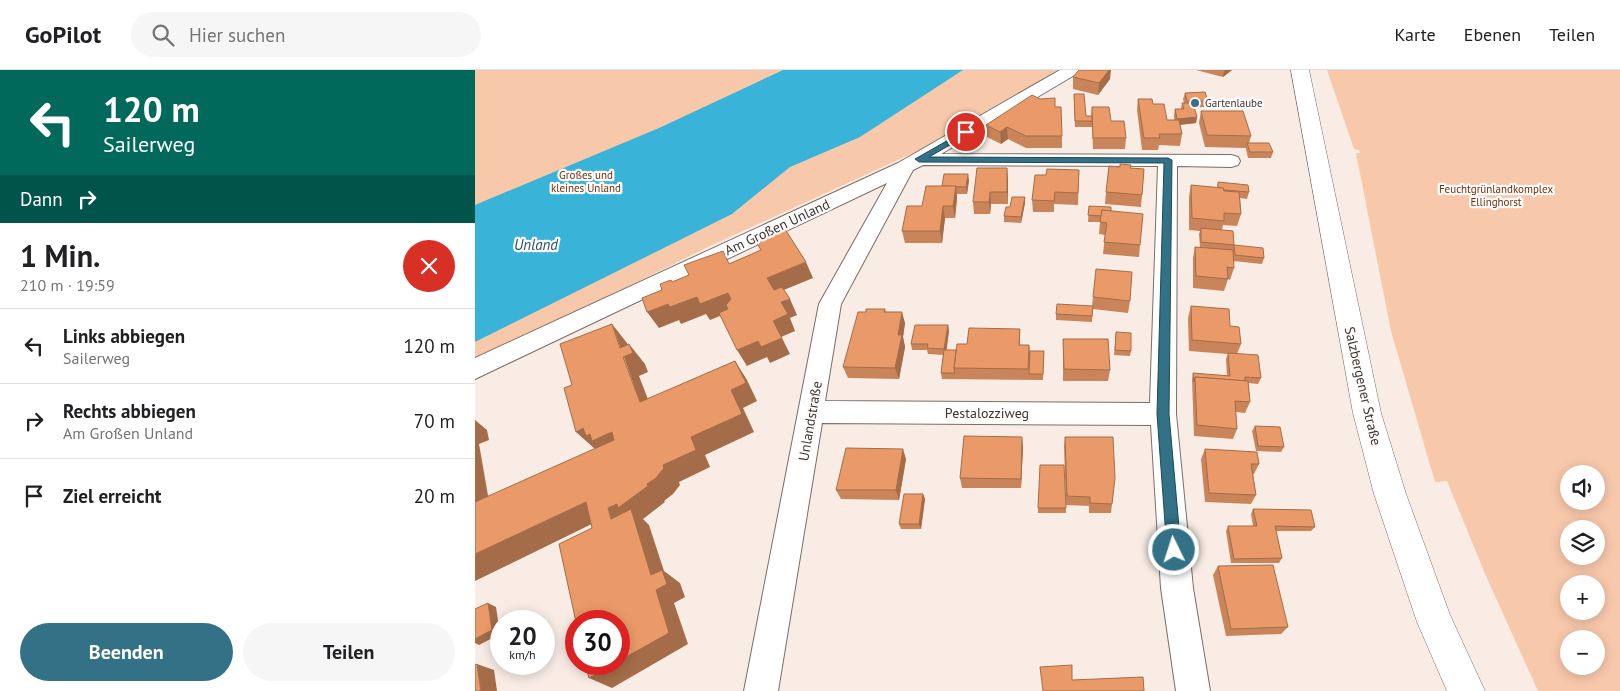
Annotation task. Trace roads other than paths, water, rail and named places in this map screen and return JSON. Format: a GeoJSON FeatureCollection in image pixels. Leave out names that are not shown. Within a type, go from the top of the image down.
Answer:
{"type":"FeatureCollection","features":[{"type":"Feature","properties":{"kind":"main road","name":"Salzbergener Straße"},"geometry":{"type":"LineString","coordinates":[[1300,70],[1370,422],[1390,494],[1435,622],[1466,691]]}},
{"type":"Feature","properties":{"kind":"street","name":"Am Großen Unland"},"geometry":{"type":"LineString","coordinates":[[475,369],[912,163],[1072,70]]}},
{"type":"Feature","properties":{"kind":"street"},"geometry":{"type":"LineString","coordinates":[[1168,160],[1163,414],[1177,588],[1193,691]]}},
{"type":"Feature","properties":{"kind":"street"},"geometry":{"type":"LineString","coordinates":[[912,163],[1231,161]]}},
{"type":"Feature","properties":{"kind":"street","name":"Unlandstraße"},"geometry":{"type":"LineString","coordinates":[[761,691],[830,304],[912,163]]}},
{"type":"Feature","properties":{"kind":"street","name":"Pestalozziweg"},"geometry":{"type":"LineString","coordinates":[[812,412],[1163,414]]}},
{"type":"Feature","properties":{"kind":"water","name":"Unland"},"geometry":{"type":"Polygon","coordinates":[[[783,70],[963,70],[860,137],[790,167],[732,214],[475,342],[475,205],[659,128],[783,70]]]}},
{"type":"Feature","properties":{"kind":"place","name":"Gartenlaube"},"geometry":{"type":"Point","coordinates":[1195,103]}},
{"type":"Feature","properties":{"kind":"park label","name":"Großes und kleines Unland"},"geometry":{"type":"Point","coordinates":[586,181]}},
{"type":"Feature","properties":{"kind":"park label","name":"Feuchtgrünlandkomplex Ellinghorst"},"geometry":{"type":"Point","coordinates":[1496,195]}}]}
